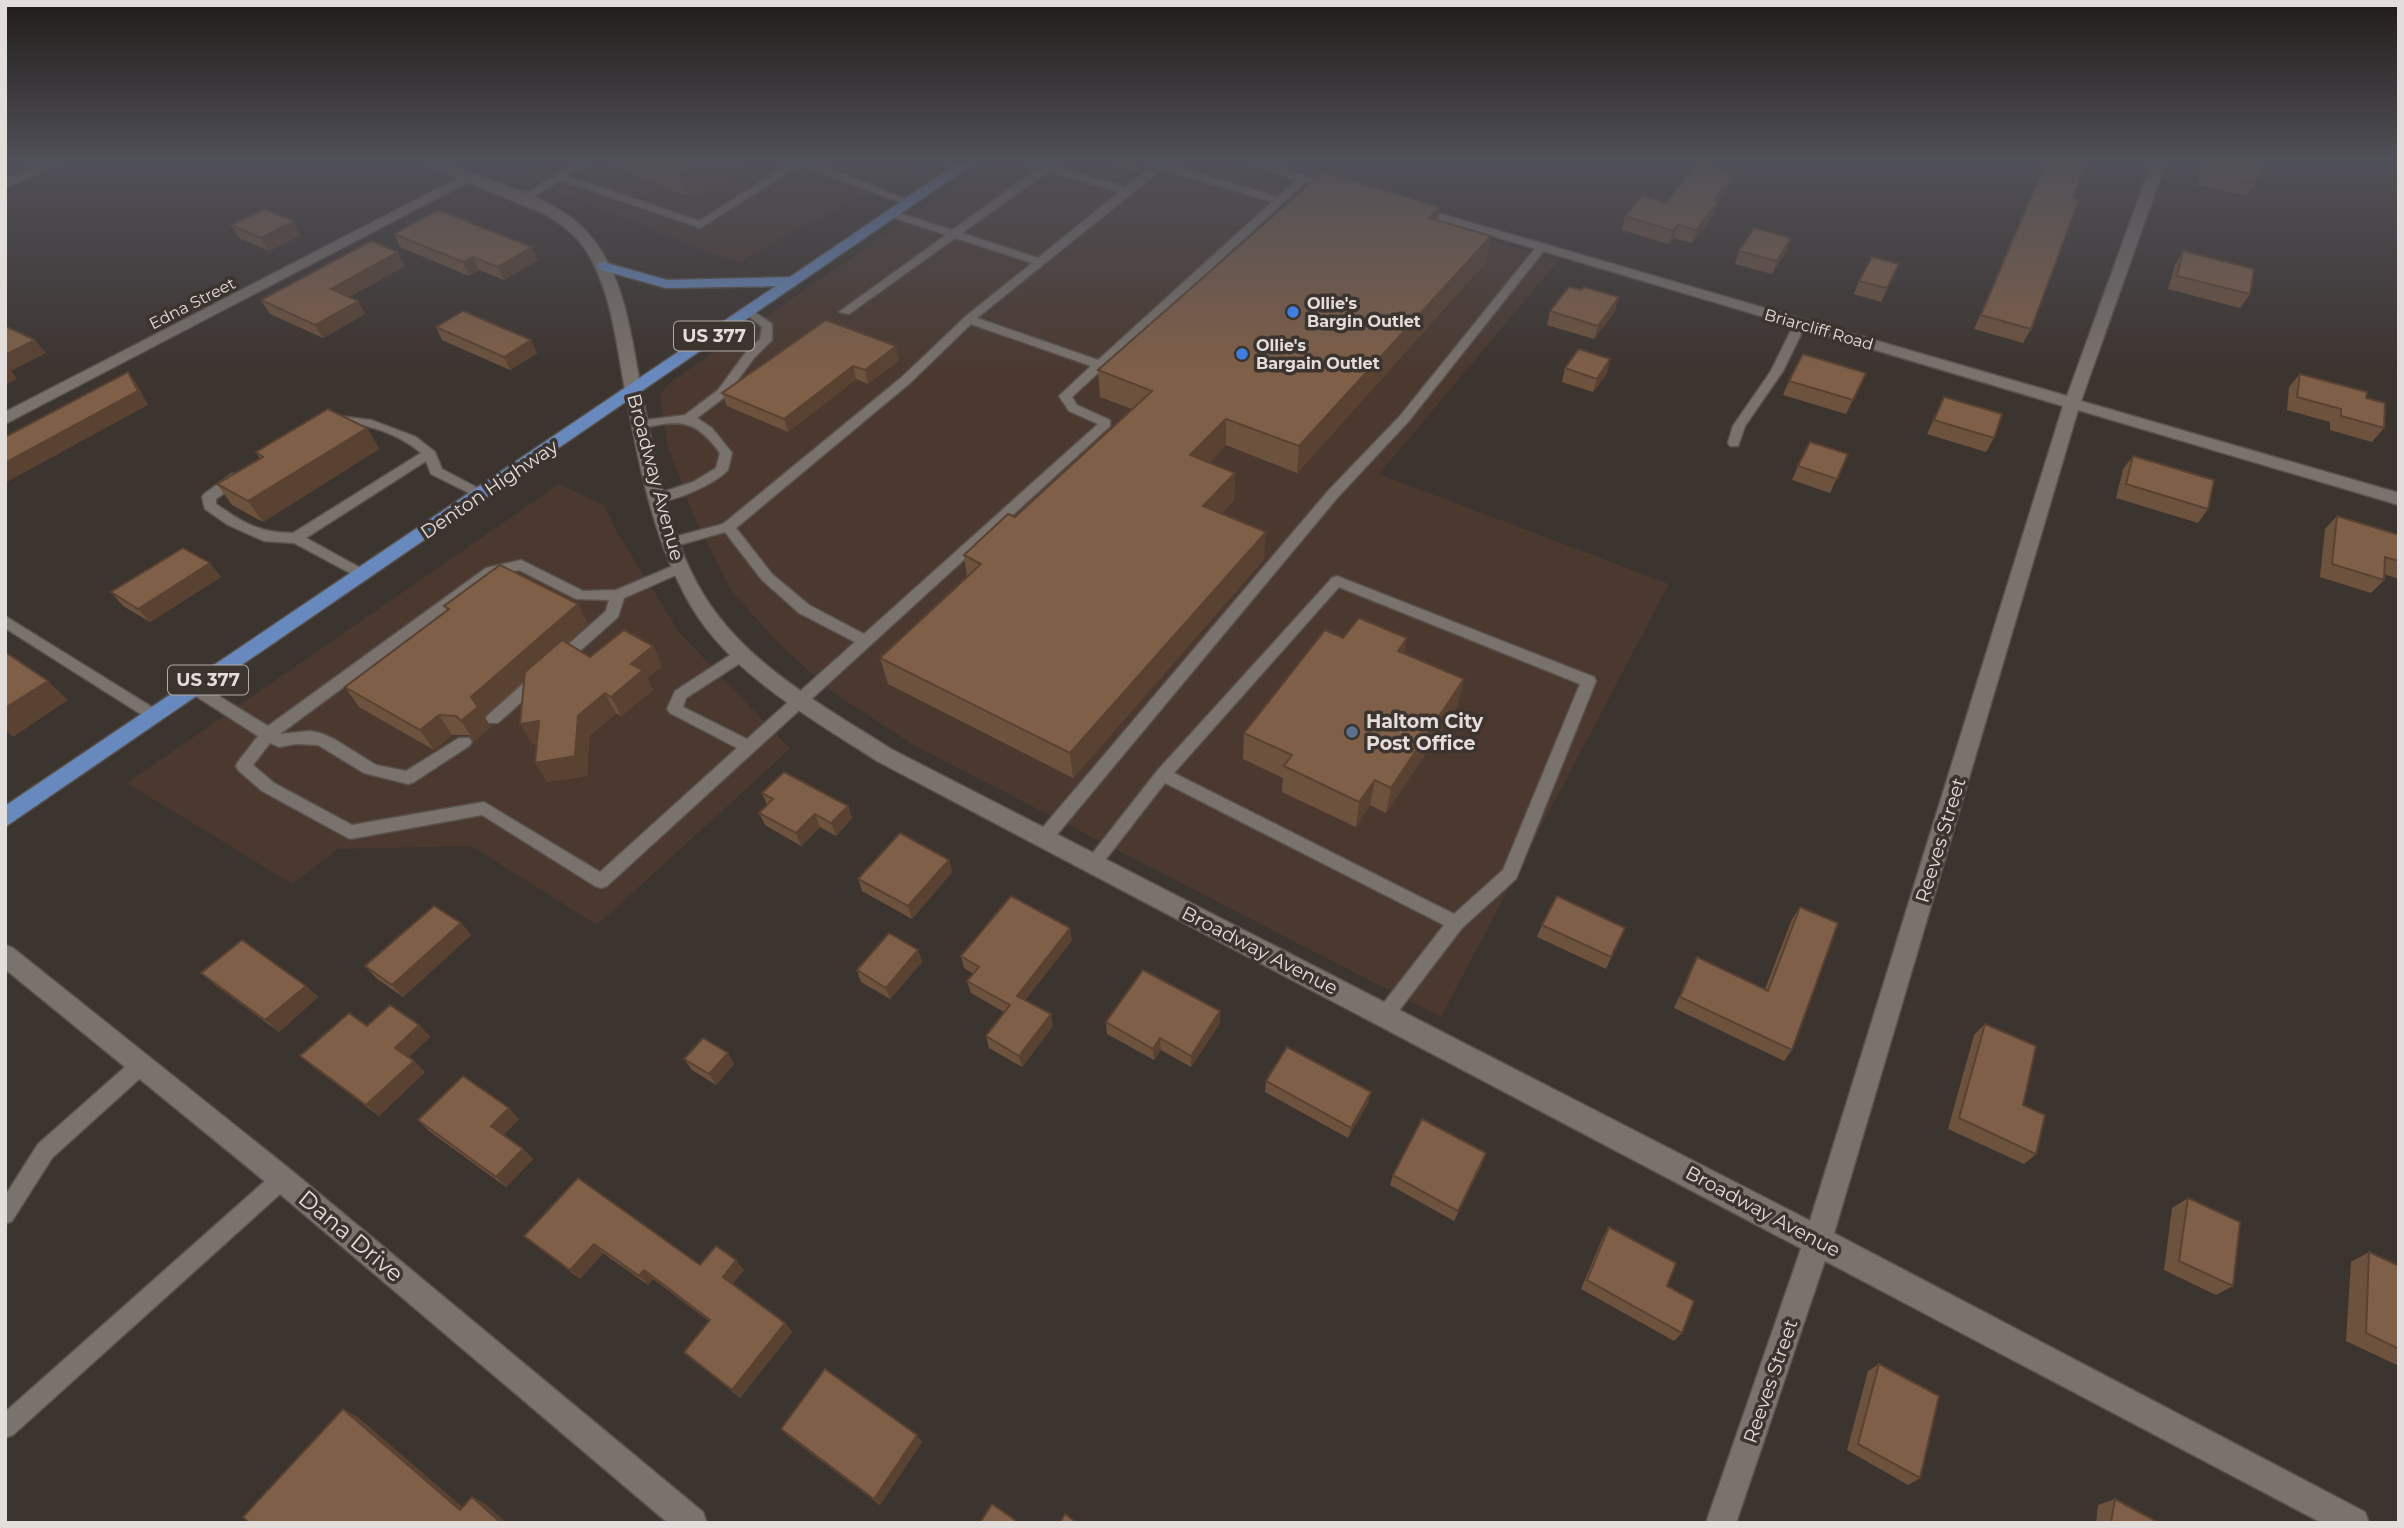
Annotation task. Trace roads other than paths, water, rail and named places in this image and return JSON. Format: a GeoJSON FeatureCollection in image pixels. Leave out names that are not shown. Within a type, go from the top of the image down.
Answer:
{"type":"FeatureCollection","features":[{"type":"Feature","properties":{"kind":"main road","name":"Denton Highway"},"geometry":{"type":"LineString","coordinates":[[5,818],[868,230]]}},
{"type":"Feature","properties":{"kind":"main road"},"geometry":{"type":"LineString","coordinates":[[603,266],[640,278],[690,285],[793,281]]}},
{"type":"Feature","properties":{"kind":"street","name":"Edna Street"},"geometry":{"type":"LineString","coordinates":[[5,419],[368,230]]}},
{"type":"Feature","properties":{"kind":"street","name":"Broadway Avenue"},"geometry":{"type":"LineString","coordinates":[[576,230],[603,266],[627,355],[659,499],[680,568],[700,605],[743,654],[800,699],[884,755],[1818,1240],[2354,1523]]}},
{"type":"Feature","properties":{"kind":"street","name":"Briarcliff Road"},"geometry":{"type":"LineString","coordinates":[[1482,230],[2399,499]]}},
{"type":"Feature","properties":{"kind":"street","name":"Reeves Street"},"geometry":{"type":"LineString","coordinates":[[1721,1523],[1818,1240],[2072,404],[2136,230]]}},
{"type":"Feature","properties":{"kind":"street","name":"Dana Drive"},"geometry":{"type":"LineString","coordinates":[[5,955],[282,1179],[692,1523]]}},
{"type":"Feature","properties":{"kind":"lane"},"geometry":{"type":"LineString","coordinates":[[943,230],[1038,261]]}},
{"type":"Feature","properties":{"kind":"lane"},"geometry":{"type":"LineString","coordinates":[[845,312],[959,230]]}},
{"type":"Feature","properties":{"kind":"lane"},"geometry":{"type":"LineString","coordinates":[[672,542],[728,527],[906,380],[969,319],[1077,230]]}},
{"type":"Feature","properties":{"kind":"lane"},"geometry":{"type":"LineString","coordinates":[[680,568],[618,595],[581,596],[521,565],[491,571],[268,734],[244,766],[268,787],[351,832],[484,808],[601,881],[1106,423],[1073,408],[1065,396],[1248,230]]}},
{"type":"Feature","properties":{"kind":"lane"},"geometry":{"type":"LineString","coordinates":[[1044,838],[1333,494],[1404,419],[1541,248]]}},
{"type":"Feature","properties":{"kind":"lane"},"geometry":{"type":"LineString","coordinates":[[689,418],[722,393],[750,355],[766,340],[768,326],[750,312]]}},
{"type":"Feature","properties":{"kind":"lane"},"geometry":{"type":"LineString","coordinates":[[969,319],[1101,365]]}},
{"type":"Feature","properties":{"kind":"lane"},"geometry":{"type":"LineString","coordinates":[[1734,443],[1739,426],[1777,371],[1800,324]]}},
{"type":"Feature","properties":{"kind":"lane"},"geometry":{"type":"LineString","coordinates":[[642,424],[689,418],[704,424],[726,453],[722,470],[698,485],[659,499]]}},
{"type":"Feature","properties":{"kind":"lane"},"geometry":{"type":"LineString","coordinates":[[316,430],[334,420],[359,420],[396,432],[429,454],[436,471],[482,494]]}},
{"type":"Feature","properties":{"kind":"lane"},"geometry":{"type":"LineString","coordinates":[[296,538],[429,454]]}},
{"type":"Feature","properties":{"kind":"lane"},"geometry":{"type":"LineString","coordinates":[[248,471],[209,497],[210,506],[233,522],[269,538],[296,538],[363,575]]}},
{"type":"Feature","properties":{"kind":"lane"},"geometry":{"type":"LineString","coordinates":[[728,527],[767,577],[804,609],[866,640]]}},
{"type":"Feature","properties":{"kind":"lane"},"geometry":{"type":"LineString","coordinates":[[1093,863],[1163,775],[1337,581],[1588,681],[1510,874],[1456,923],[1385,1015]]}},
{"type":"Feature","properties":{"kind":"lane"},"geometry":{"type":"LineString","coordinates":[[493,719],[613,613],[618,595]]}},
{"type":"Feature","properties":{"kind":"lane"},"geometry":{"type":"LineString","coordinates":[[5,621],[155,716]]}},
{"type":"Feature","properties":{"kind":"lane"},"geometry":{"type":"LineString","coordinates":[[743,654],[680,695],[675,709],[748,747]]}},
{"type":"Feature","properties":{"kind":"lane"},"geometry":{"type":"LineString","coordinates":[[196,689],[279,741],[302,735],[323,738],[370,769],[408,778],[464,742]]}},
{"type":"Feature","properties":{"kind":"lane"},"geometry":{"type":"LineString","coordinates":[[1163,775],[1456,923]]}},
{"type":"Feature","properties":{"kind":"lane"},"geometry":{"type":"LineString","coordinates":[[5,1214],[45,1151],[141,1065]]}},
{"type":"Feature","properties":{"kind":"lane"},"geometry":{"type":"LineString","coordinates":[[5,1427],[282,1179]]}},
{"type":"Feature","properties":{"kind":"place","name":"Ollie's Bargin Outlet"},"geometry":{"type":"Point","coordinates":[1293,312]}},
{"type":"Feature","properties":{"kind":"place","name":"Ollie's Bargain Outlet"},"geometry":{"type":"Point","coordinates":[1242,354]}},
{"type":"Feature","properties":{"kind":"place","name":"Haltom City Post Office"},"geometry":{"type":"Point","coordinates":[1352,732]}}]}
